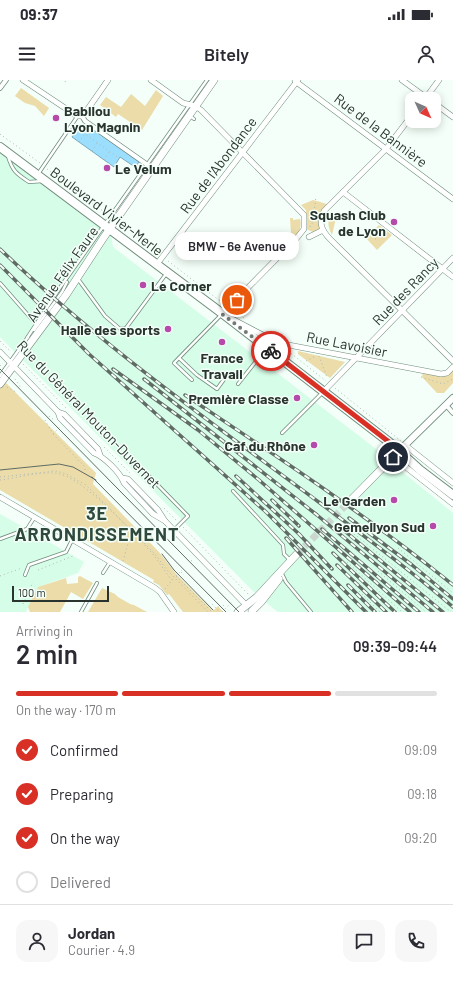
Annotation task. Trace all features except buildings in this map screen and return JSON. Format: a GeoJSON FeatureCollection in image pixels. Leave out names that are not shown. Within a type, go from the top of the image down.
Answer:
{"type":"FeatureCollection","features":[{"type":"Feature","properties":{"kind":"main road","name":"Avenue Félix Faure"},"geometry":{"type":"LineString","coordinates":[[0,384],[11,364],[38,326],[77,278],[107,226],[149,166],[192,117],[193,105],[214,80]]}},
{"type":"Feature","properties":{"kind":"main road","name":"Boulevard Vivier-Merle"},"geometry":{"type":"LineString","coordinates":[[0,146],[168,272],[389,442],[396,454]]}},
{"type":"Feature","properties":{"kind":"main road"},"geometry":{"type":"LineString","coordinates":[[349,502],[396,454],[453,495]]}},
{"type":"Feature","properties":{"kind":"main road"},"geometry":{"type":"LineString","coordinates":[[250,610],[257,597],[296,554]]}},
{"type":"Feature","properties":{"kind":"main road"},"geometry":{"type":"LineString","coordinates":[[238,612],[250,610],[261,602],[289,562]]}},
{"type":"Feature","properties":{"kind":"street"},"geometry":{"type":"LineString","coordinates":[[0,88],[6,80]]}},
{"type":"Feature","properties":{"kind":"street"},"geometry":{"type":"LineString","coordinates":[[23,80],[80,116],[149,166]]}},
{"type":"Feature","properties":{"kind":"street"},"geometry":{"type":"LineString","coordinates":[[80,116],[108,80]]}},
{"type":"Feature","properties":{"kind":"street"},"geometry":{"type":"LineString","coordinates":[[151,80],[183,102],[193,105],[297,206],[304,215],[305,224],[302,232],[230,307],[225,316]]}},
{"type":"Feature","properties":{"kind":"street"},"geometry":{"type":"LineString","coordinates":[[402,80],[417,92]]}},
{"type":"Feature","properties":{"kind":"street"},"geometry":{"type":"LineString","coordinates":[[431,92],[439,80]]}},
{"type":"Feature","properties":{"kind":"street","name":"Rue de la Bannière"},"geometry":{"type":"LineString","coordinates":[[296,81],[453,199]]}},
{"type":"Feature","properties":{"kind":"street","name":"Rue de l'Abondance"},"geometry":{"type":"LineString","coordinates":[[157,264],[243,153],[296,81]]}},
{"type":"Feature","properties":{"kind":"street"},"geometry":{"type":"LineString","coordinates":[[441,108],[453,117]]}},
{"type":"Feature","properties":{"kind":"street"},"geometry":{"type":"LineString","coordinates":[[405,124],[386,149],[324,211],[321,223],[323,231],[453,361]]}},
{"type":"Feature","properties":{"kind":"street"},"geometry":{"type":"LineString","coordinates":[[343,192],[453,277]]}},
{"type":"Feature","properties":{"kind":"street"},"geometry":{"type":"LineString","coordinates":[[309,237],[323,231]]}},
{"type":"Feature","properties":{"kind":"street","name":"Rue des Rancy"},"geometry":{"type":"LineString","coordinates":[[323,392],[453,258]]}},
{"type":"Feature","properties":{"kind":"street","name":"Rue Lavoisier"},"geometry":{"type":"LineString","coordinates":[[225,316],[241,322],[278,343],[444,375],[453,367]]}},
{"type":"Feature","properties":{"kind":"street","name":"Rue du Général Mouton-Duvernet"},"geometry":{"type":"LineString","coordinates":[[0,352],[58,412],[60,418],[94,453],[100,455],[148,508],[165,522],[250,610]]}},
{"type":"Feature","properties":{"kind":"street"},"geometry":{"type":"LineString","coordinates":[[396,454],[453,398]]}},
{"type":"Feature","properties":{"kind":"street"},"geometry":{"type":"LineString","coordinates":[[446,405],[453,413]]}},
{"type":"Feature","properties":{"kind":"street"},"geometry":{"type":"LineString","coordinates":[[405,446],[453,483]]}},
{"type":"Feature","properties":{"kind":"street","name":"Boulevard Vivier-Merle"},"geometry":{"type":"LineString","coordinates":[[396,454],[453,504]]}},
{"type":"Feature","properties":{"kind":"street"},"geometry":{"type":"LineString","coordinates":[[0,497],[160,592],[174,612]]}},
{"type":"Feature","properties":{"kind":"lane","name":"Avenue Félix Faure"},"geometry":{"type":"LineString","coordinates":[[149,166],[193,105],[207,80]]}},
{"type":"Feature","properties":{"kind":"lane"},"geometry":{"type":"LineString","coordinates":[[38,175],[80,116]]}},
{"type":"Feature","properties":{"kind":"lane"},"geometry":{"type":"LineString","coordinates":[[7,152],[11,166],[29,182],[46,181]]}},
{"type":"Feature","properties":{"kind":"lane","name":"Avenue Félix Faure"},"geometry":{"type":"LineString","coordinates":[[16,357],[27,338],[38,326],[62,292],[68,278],[107,226]]}},
{"type":"Feature","properties":{"kind":"lane"},"geometry":{"type":"LineString","coordinates":[[77,278],[105,316],[120,329],[126,328],[168,272]]}},
{"type":"Feature","properties":{"kind":"lane"},"geometry":{"type":"LineString","coordinates":[[0,283],[38,326]]}},
{"type":"Feature","properties":{"kind":"lane"},"geometry":{"type":"LineString","coordinates":[[192,380],[174,363],[225,316]]}},
{"type":"Feature","properties":{"kind":"lane"},"geometry":{"type":"LineString","coordinates":[[238,384],[266,348]]}},
{"type":"Feature","properties":{"kind":"lane"},"geometry":{"type":"LineString","coordinates":[[179,358],[196,375],[217,389],[225,378]]}},
{"type":"Feature","properties":{"kind":"lane","name":"Avenue Félix Faure"},"geometry":{"type":"LineString","coordinates":[[0,376],[11,364]]}},
{"type":"Feature","properties":{"kind":"lane"},"geometry":{"type":"LineString","coordinates":[[282,433],[323,392]]}},
{"type":"Feature","properties":{"kind":"lane"},"geometry":{"type":"LineString","coordinates":[[145,472],[188,516],[174,531]]}},
{"type":"Feature","properties":{"kind":"lane"},"geometry":{"type":"LineString","coordinates":[[233,491],[283,545],[284,554],[289,562]]}},
{"type":"Feature","properties":{"kind":"lane"},"geometry":{"type":"LineString","coordinates":[[0,539],[27,529],[35,518]]}},
{"type":"Feature","properties":{"kind":"lane"},"geometry":{"type":"LineString","coordinates":[[25,575],[29,565],[66,552],[72,539]]}},
{"type":"Feature","properties":{"kind":"lane"},"geometry":{"type":"LineString","coordinates":[[103,573],[110,561]]}},
{"type":"Feature","properties":{"kind":"lane"},"geometry":{"type":"LineString","coordinates":[[282,574],[286,582],[311,612]]}},
{"type":"Feature","properties":{"kind":"lane"},"geometry":{"type":"LineString","coordinates":[[81,612],[98,583]]}},
{"type":"Feature","properties":{"kind":"path","name":"Boulevard Vivier-Merle"},"geometry":{"type":"LineString","coordinates":[[0,134],[107,214]]}},
{"type":"Feature","properties":{"kind":"path"},"geometry":{"type":"LineString","coordinates":[[79,142],[85,134],[120,158]]}},
{"type":"Feature","properties":{"kind":"path"},"geometry":{"type":"LineString","coordinates":[[92,151],[98,143]]}},
{"type":"Feature","properties":{"kind":"path"},"geometry":{"type":"LineString","coordinates":[[104,160],[110,151]]}},
{"type":"Feature","properties":{"kind":"path"},"geometry":{"type":"LineString","coordinates":[[313,222],[316,196]]}},
{"type":"Feature","properties":{"kind":"path"},"geometry":{"type":"LineString","coordinates":[[375,239],[379,236],[391,233]]}},
{"type":"Feature","properties":{"kind":"path","name":"Rue du Général Mouton-Duvernet"},"geometry":{"type":"LineString","coordinates":[[0,341],[68,410]]}},
{"type":"Feature","properties":{"kind":"path"},"geometry":{"type":"LineString","coordinates":[[306,361],[319,356],[327,377]]}},
{"type":"Feature","properties":{"kind":"path"},"geometry":{"type":"LineString","coordinates":[[14,381],[18,377]]}},
{"type":"Feature","properties":{"kind":"path"},"geometry":{"type":"LineString","coordinates":[[421,377],[443,384],[453,379]]}},
{"type":"Feature","properties":{"kind":"path"},"geometry":{"type":"LineString","coordinates":[[15,379],[21,388]]}},
{"type":"Feature","properties":{"kind":"path"},"geometry":{"type":"LineString","coordinates":[[7,387],[16,392]]}},
{"type":"Feature","properties":{"kind":"path"},"geometry":{"type":"LineString","coordinates":[[45,420],[53,434],[85,467],[85,471]]}},
{"type":"Feature","properties":{"kind":"path"},"geometry":{"type":"LineString","coordinates":[[53,434],[62,426]]}},
{"type":"Feature","properties":{"kind":"path","name":"Rue du Général Mouton-Duvernet"},"geometry":{"type":"LineString","coordinates":[[100,443],[132,476]]}},
{"type":"Feature","properties":{"kind":"path"},"geometry":{"type":"LineString","coordinates":[[0,477],[56,471],[66,474],[86,485],[155,554],[167,570],[208,612]]}},
{"type":"Feature","properties":{"kind":"path"},"geometry":{"type":"LineString","coordinates":[[0,480],[54,473],[63,475],[89,490],[152,554],[173,579],[164,589]]}},
{"type":"Feature","properties":{"kind":"path","name":"Rue du Général Mouton-Duvernet"},"geometry":{"type":"LineString","coordinates":[[162,506],[244,589]]}},
{"type":"Feature","properties":{"kind":"path"},"geometry":{"type":"LineString","coordinates":[[348,529],[451,612]]}},
{"type":"Feature","properties":{"kind":"path"},"geometry":{"type":"LineString","coordinates":[[123,561],[131,532]]}},
{"type":"Feature","properties":{"kind":"path"},"geometry":{"type":"LineString","coordinates":[[398,548],[453,593]]}},
{"type":"Feature","properties":{"kind":"path"},"geometry":{"type":"LineString","coordinates":[[38,570],[73,556]]}},
{"type":"Feature","properties":{"kind":"path"},"geometry":{"type":"LineString","coordinates":[[347,562],[402,612]]}},
{"type":"Feature","properties":{"kind":"path"},"geometry":{"type":"LineString","coordinates":[[0,576],[29,565]]}},
{"type":"Feature","properties":{"kind":"path"},"geometry":{"type":"LineString","coordinates":[[184,575],[181,571],[176,576],[212,612]]}},
{"type":"Feature","properties":{"kind":"path"},"geometry":{"type":"LineString","coordinates":[[378,571],[426,612]]}},
{"type":"Feature","properties":{"kind":"path"},"geometry":{"type":"LineString","coordinates":[[23,604],[32,582]]}},
{"type":"Feature","properties":{"kind":"path"},"geometry":{"type":"LineString","coordinates":[[359,591],[380,612]]}},
{"type":"Feature","properties":{"kind":"path"},"geometry":{"type":"LineString","coordinates":[[212,604],[218,610],[216,612]]}},
{"type":"Feature","properties":{"kind":"shaded area"},"geometry":{"type":"Polygon","coordinates":[[[21,88],[49,108],[44,116],[35,106],[25,103],[15,96],[21,88]]]}},
{"type":"Feature","properties":{"kind":"shaded area"},"geometry":{"type":"Polygon","coordinates":[[[156,90],[163,96],[142,130],[118,114],[116,117],[100,105],[106,97],[121,107],[131,94],[145,106],[156,90]]]}},
{"type":"Feature","properties":{"kind":"shaded area"},"geometry":{"type":"Polygon","coordinates":[[[0,143],[110,228],[113,247],[376,449],[453,513],[453,612],[278,612],[259,597],[0,337],[0,143]]]}},
{"type":"Feature","properties":{"kind":"shaded area"},"geometry":{"type":"Polygon","coordinates":[[[313,200],[327,204],[320,216],[319,229],[313,232],[306,229],[306,210],[301,205],[313,200]]]}},
{"type":"Feature","properties":{"kind":"shaded area"},"geometry":{"type":"Polygon","coordinates":[[[333,211],[336,218],[332,235],[328,223],[333,211]]]}},
{"type":"Feature","properties":{"kind":"shaded area"},"geometry":{"type":"Polygon","coordinates":[[[290,218],[293,218],[293,220],[300,219],[301,222],[299,232],[295,239],[291,233],[290,218]]]}},
{"type":"Feature","properties":{"kind":"shaded area"},"geometry":{"type":"Polygon","coordinates":[[[379,225],[392,235],[377,250],[366,238],[379,225]]]}},
{"type":"Feature","properties":{"kind":"shaded area"},"geometry":{"type":"Polygon","coordinates":[[[298,351],[345,362],[330,378],[298,354],[298,351]]]}},
{"type":"Feature","properties":{"kind":"shaded area"},"geometry":{"type":"Polygon","coordinates":[[[453,369],[453,383],[444,393],[437,393],[422,377],[423,372],[445,376],[453,369]]]}},
{"type":"Feature","properties":{"kind":"shaded area"},"geometry":{"type":"Polygon","coordinates":[[[4,381],[96,473],[93,484],[159,552],[177,575],[213,611],[218,606],[223,612],[183,612],[169,594],[167,595],[159,585],[153,582],[154,580],[0,490],[0,387],[4,381]]]}},
{"type":"Feature","properties":{"kind":"shaded area"},"geometry":{"type":"Polygon","coordinates":[[[0,514],[84,562],[78,573],[38,587],[26,612],[0,612],[0,514]]]}},
{"type":"Feature","properties":{"kind":"shaded area"},"geometry":{"type":"Polygon","coordinates":[[[80,576],[93,583],[83,599],[71,592],[60,612],[30,612],[28,607],[38,587],[66,578],[67,584],[78,583],[78,577],[80,576]]]}},
{"type":"Feature","properties":{"kind":"shaded area"},"geometry":{"type":"Polygon","coordinates":[[[102,588],[115,594],[130,604],[147,612],[88,612],[102,588]]]}},
{"type":"Feature","properties":{"kind":"water"},"geometry":{"type":"Polygon","coordinates":[[[87,125],[139,162],[135,167],[120,157],[114,167],[72,137],[78,128],[82,131],[87,125]]]}},
{"type":"Feature","properties":{"kind":"tunnel"},"geometry":{"type":"LineString","coordinates":[[297,554],[349,502]]}},
{"type":"Feature","properties":{"kind":"tram line"},"geometry":{"type":"LineString","coordinates":[[0,369],[239,612]]}},
{"type":"Feature","properties":{"kind":"tram line"},"geometry":{"type":"LineString","coordinates":[[0,470],[59,464],[73,467],[96,480]]}},
{"type":"Feature","properties":{"kind":"tram line"},"geometry":{"type":"LineString","coordinates":[[92,477],[226,612]]}},
{"type":"Feature","properties":{"kind":"tram line"},"geometry":{"type":"LineString","coordinates":[[162,554],[174,570],[213,610]]}},
{"type":"Feature","properties":{"kind":"railway"},"geometry":{"type":"LineString","coordinates":[[0,249],[37,284],[156,381],[388,554],[453,607]]}},
{"type":"Feature","properties":{"kind":"railway"},"geometry":{"type":"LineString","coordinates":[[0,265],[89,354],[266,512],[366,612]]}},
{"type":"Feature","properties":{"kind":"railway"},"geometry":{"type":"LineString","coordinates":[[113,369],[198,430],[259,480],[410,612]]}},
{"type":"Feature","properties":{"kind":"railway"},"geometry":{"type":"LineString","coordinates":[[144,379],[317,515],[433,612]]}},
{"type":"Feature","properties":{"kind":"railway"},"geometry":{"type":"LineString","coordinates":[[185,395],[355,511],[453,585]]}},
{"type":"Feature","properties":{"kind":"railway"},"geometry":{"type":"LineString","coordinates":[[236,476],[299,534],[332,569]]}},
{"type":"Feature","properties":{"kind":"railway"},"geometry":{"type":"LineString","coordinates":[[272,500],[299,526]]}},
{"type":"Feature","properties":{"kind":"railway"},"geometry":{"type":"LineString","coordinates":[[349,518],[412,565],[453,599]]}},
{"type":"Feature","properties":{"kind":"railway"},"geometry":{"type":"LineString","coordinates":[[341,528],[443,612]]}},
{"type":"Feature","properties":{"kind":"railway"},"geometry":{"type":"LineString","coordinates":[[322,529],[419,612]]}},
{"type":"Feature","properties":{"kind":"railway"},"geometry":{"type":"LineString","coordinates":[[286,538],[352,612]]}},
{"type":"Feature","properties":{"kind":"railway"},"geometry":{"type":"LineString","coordinates":[[333,553],[395,612]]}},
{"type":"Feature","properties":{"kind":"railway"},"geometry":{"type":"LineString","coordinates":[[337,565],[386,612]]}},
{"type":"Feature","properties":{"kind":"railway"},"geometry":{"type":"LineString","coordinates":[[348,585],[375,612]]}},
{"type":"Feature","properties":{"kind":"way so far"},"geometry":{"type":"LineString","coordinates":[[237,300],[222,314],[271,351]]}},
{"type":"Feature","properties":{"kind":"place","name":"Babilou Lyon Magnin"},"geometry":{"type":"Point","coordinates":[56,118]}},
{"type":"Feature","properties":{"kind":"place","name":"Le Velum"},"geometry":{"type":"Point","coordinates":[107,168]}},
{"type":"Feature","properties":{"kind":"place","name":"Squash Club de Lyon"},"geometry":{"type":"Point","coordinates":[394,222]}},
{"type":"Feature","properties":{"kind":"place","name":"Le Corner"},"geometry":{"type":"Point","coordinates":[143,285]}},
{"type":"Feature","properties":{"kind":"place","name":"BMW - 6e Avenue"},"geometry":{"type":"Point","coordinates":[237,300]}},
{"type":"Feature","properties":{"kind":"place","name":"Halle des sports"},"geometry":{"type":"Point","coordinates":[168,329]}},
{"type":"Feature","properties":{"kind":"place","name":"France Travail"},"geometry":{"type":"Point","coordinates":[222,342]}},
{"type":"Feature","properties":{"kind":"place","name":"Première Classe"},"geometry":{"type":"Point","coordinates":[297,398]}},
{"type":"Feature","properties":{"kind":"place","name":"Caf du Rhône"},"geometry":{"type":"Point","coordinates":[314,445]}},
{"type":"Feature","properties":{"kind":"place","name":"Le Garden"},"geometry":{"type":"Point","coordinates":[394,500]}},
{"type":"Feature","properties":{"kind":"place","name":"Gemellyon Sud"},"geometry":{"type":"Point","coordinates":[433,526]}},
{"type":"Feature","properties":{"kind":"district","name":"3E ARRONDISSEMENT"},"geometry":{"type":"Point","coordinates":[97,523]}},
{"type":"Feature","properties":{"kind":"route"},"geometry":{"type":"LineString","coordinates":[[271,351],[389,442],[393,457]]}}]}
